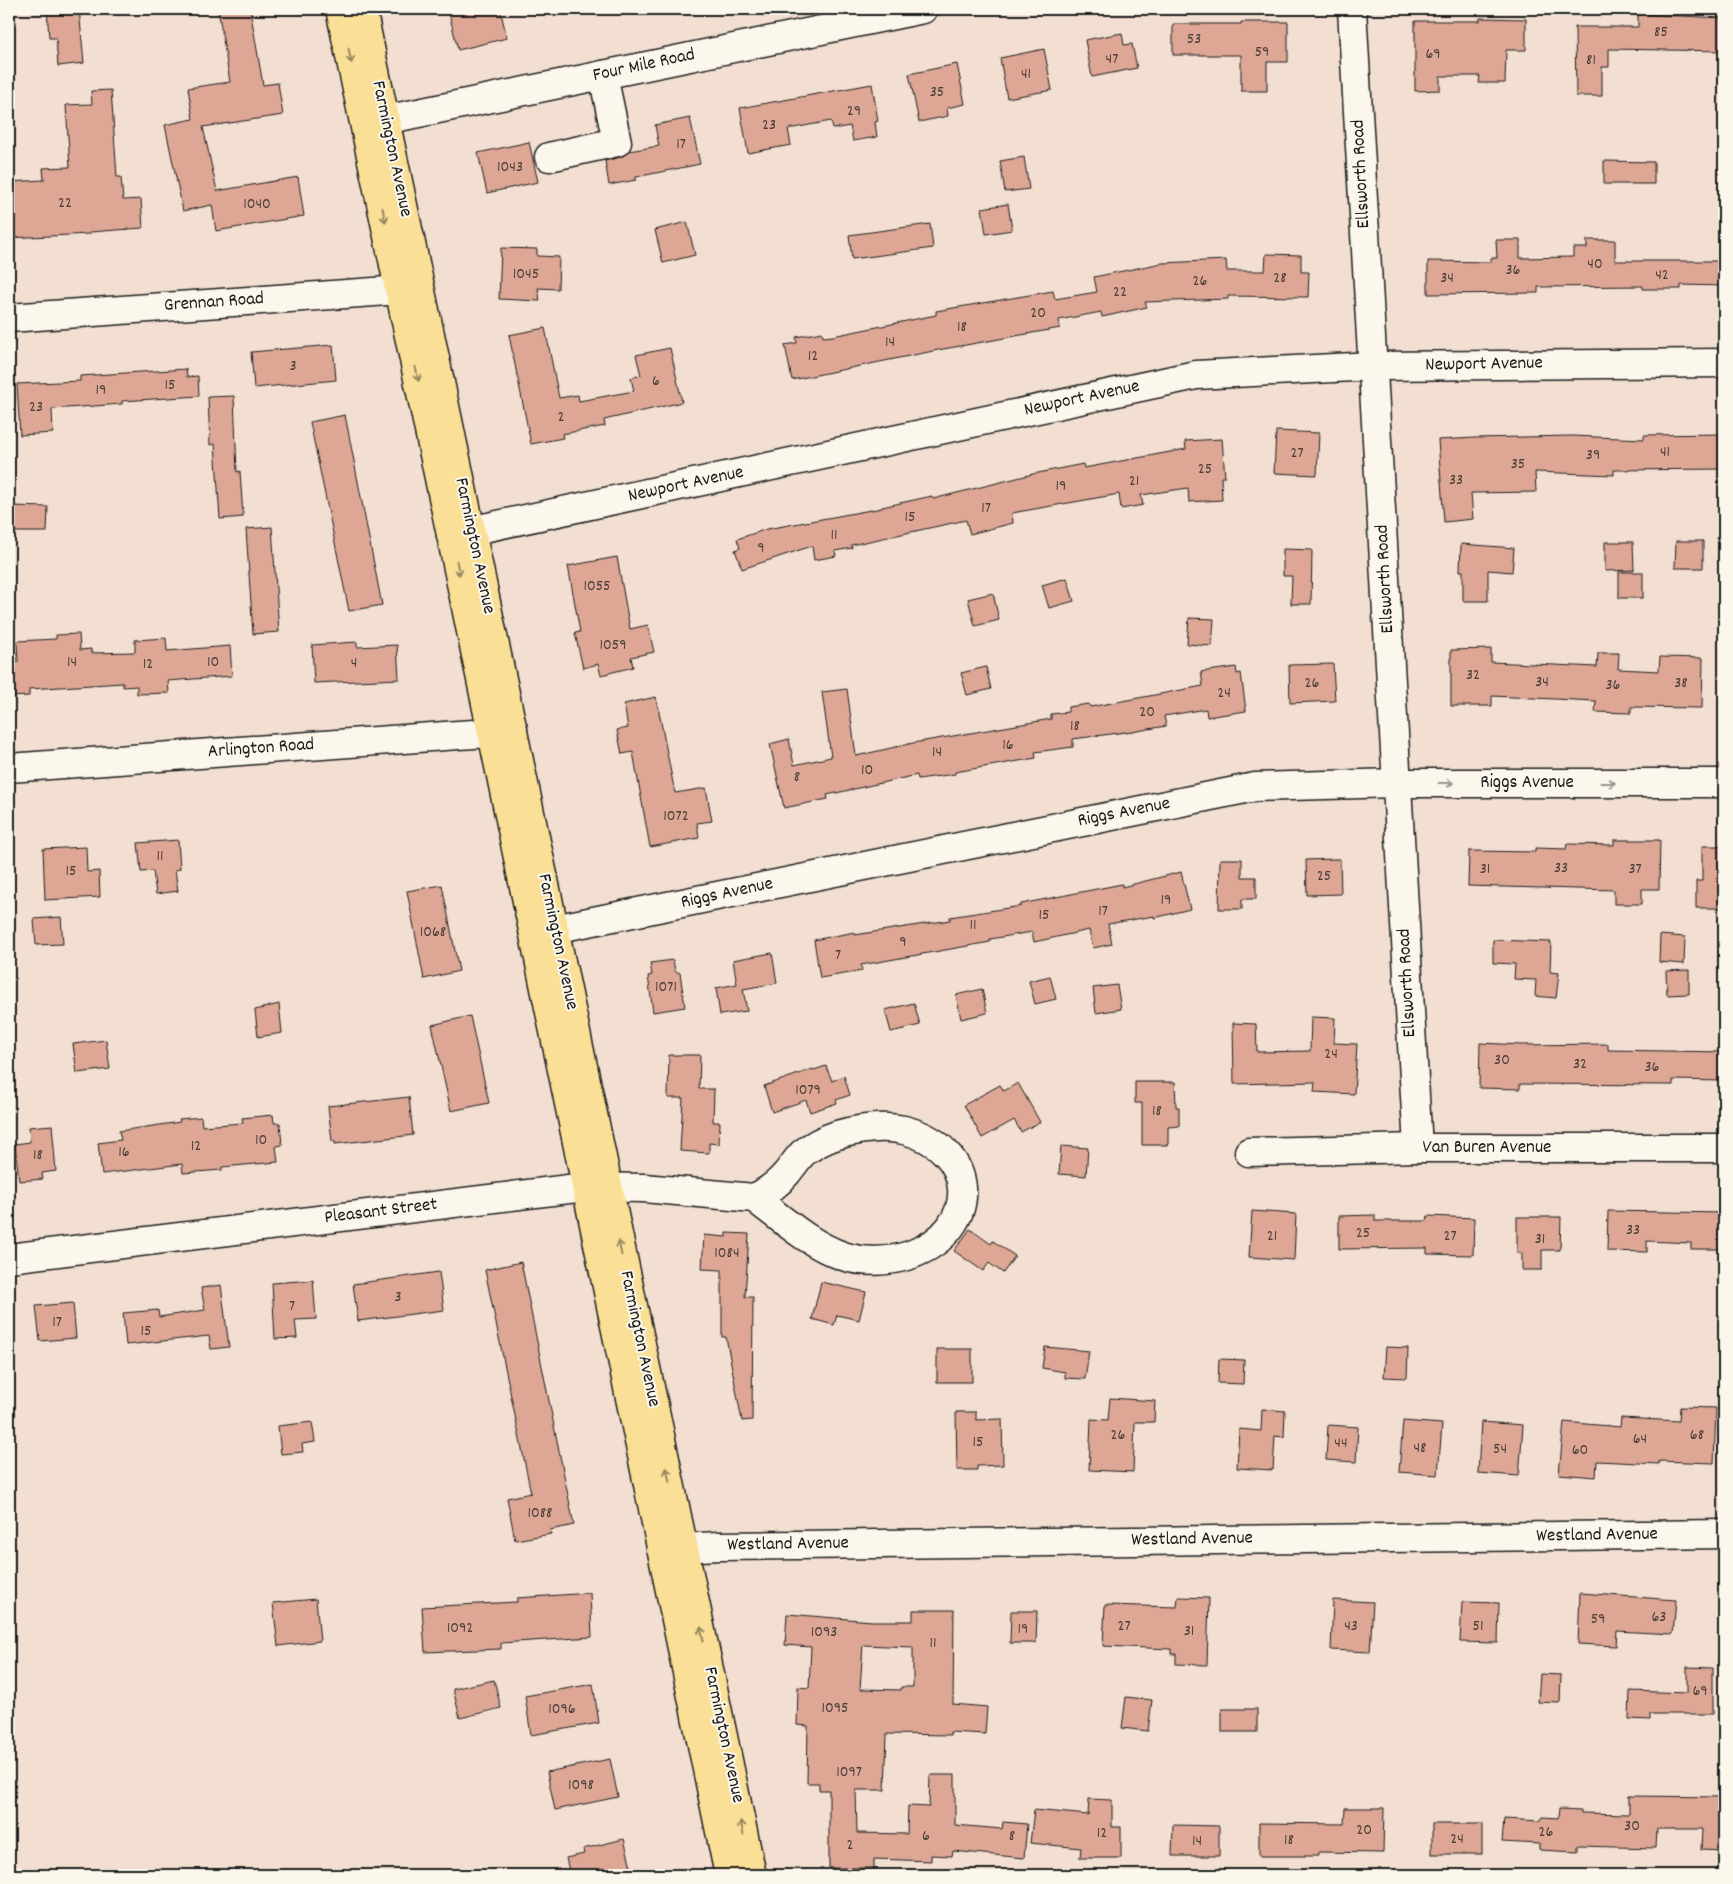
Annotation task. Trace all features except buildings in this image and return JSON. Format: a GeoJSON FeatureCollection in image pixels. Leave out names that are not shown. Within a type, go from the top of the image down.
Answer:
{"type":"FeatureCollection","features":[{"type":"Feature","properties":{"kind":"main road","name":"Farmington Avenue"},"geometry":{"type":"LineString","coordinates":[[340,9],[375,122]]}},
{"type":"Feature","properties":{"kind":"main road","name":"Farmington Avenue"},"geometry":{"type":"LineString","coordinates":[[362,9],[375,122],[596,1187],[672,1549],[752,1875]]}},
{"type":"Feature","properties":{"kind":"main road","name":"Farmington Avenue"},"geometry":{"type":"LineString","coordinates":[[672,1549],[729,1875]]}},
{"type":"Feature","properties":{"kind":"street","name":"Four Mile Road"},"geometry":{"type":"LineString","coordinates":[[375,122],[923,9]]}},
{"type":"Feature","properties":{"kind":"street","name":"Ellsworth Road"},"geometry":{"type":"LineString","coordinates":[[1352,9],[1418,1148]]}},
{"type":"Feature","properties":{"kind":"street"},"geometry":{"type":"LineString","coordinates":[[549,157],[618,142],[603,75]]}},
{"type":"Feature","properties":{"kind":"street","name":"Grennan Road"},"geometry":{"type":"LineString","coordinates":[[9,318],[409,287]]}},
{"type":"Feature","properties":{"kind":"street","name":"Newport Avenue"},"geometry":{"type":"LineString","coordinates":[[461,533],[1196,374],[1374,366],[1724,363]]}},
{"type":"Feature","properties":{"kind":"street","name":"Arlington Road"},"geometry":{"type":"LineString","coordinates":[[9,768],[502,731]]}},
{"type":"Feature","properties":{"kind":"street","name":"Riggs Avenue"},"geometry":{"type":"LineString","coordinates":[[544,931],[1254,787],[1397,783],[1724,783]]}},
{"type":"Feature","properties":{"kind":"street"},"geometry":{"type":"LineString","coordinates":[[881,1127],[906,1130],[931,1142],[945,1152],[958,1171],[962,1194],[958,1216],[949,1229],[934,1243],[904,1257],[874,1261],[845,1256],[818,1244],[754,1198],[774,1186],[803,1153],[822,1141],[852,1131],[881,1127]]}},
{"type":"Feature","properties":{"kind":"street","name":"Van Buren Avenue"},"geometry":{"type":"LineString","coordinates":[[1249,1152],[1418,1148],[1724,1148]]}},
{"type":"Feature","properties":{"kind":"street","name":"Pleasant Street"},"geometry":{"type":"LineString","coordinates":[[9,1258],[596,1187],[644,1188],[754,1198]]}},
{"type":"Feature","properties":{"kind":"street","name":"Westland Avenue"},"geometry":{"type":"LineString","coordinates":[[672,1549],[719,1546],[1724,1534]]}}]}
